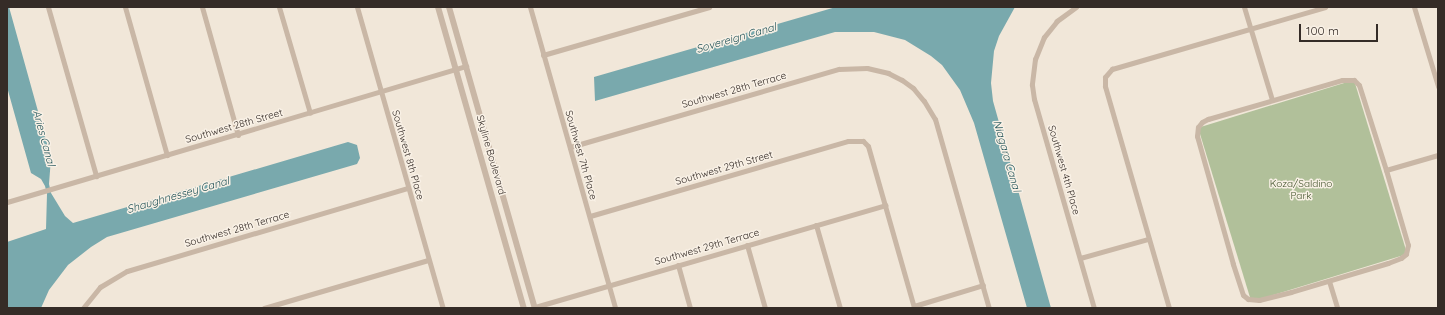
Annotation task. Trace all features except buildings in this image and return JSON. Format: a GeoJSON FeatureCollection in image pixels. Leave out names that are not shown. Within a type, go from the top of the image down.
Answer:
{"type":"FeatureCollection","features":[{"type":"Feature","properties":{"kind":"street"},"geometry":{"type":"LineString","coordinates":[[48,7],[96,176]]}},
{"type":"Feature","properties":{"kind":"street"},"geometry":{"type":"LineString","coordinates":[[125,7],[167,155]]}},
{"type":"Feature","properties":{"kind":"street"},"geometry":{"type":"LineString","coordinates":[[202,7],[238,134]]}},
{"type":"Feature","properties":{"kind":"street"},"geometry":{"type":"LineString","coordinates":[[280,7],[310,114]]}},
{"type":"Feature","properties":{"kind":"street","name":"Southwest 8th Place"},"geometry":{"type":"LineString","coordinates":[[357,7],[380,93],[443,308]]}},
{"type":"Feature","properties":{"kind":"street"},"geometry":{"type":"LineString","coordinates":[[438,9],[449,7]]}},
{"type":"Feature","properties":{"kind":"street","name":"Skyline Boulevard"},"geometry":{"type":"LineString","coordinates":[[449,7],[534,308]]}},
{"type":"Feature","properties":{"kind":"street","name":"Southwest 7th Place"},"geometry":{"type":"LineString","coordinates":[[530,7],[616,308]]}},
{"type":"Feature","properties":{"kind":"street"},"geometry":{"type":"LineString","coordinates":[[543,55],[709,7]]}},
{"type":"Feature","properties":{"kind":"street","name":"Southwest 4th Place"},"geometry":{"type":"LineString","coordinates":[[1076,7],[1057,21],[1044,37],[1034,64],[1033,92],[1094,308]]}},
{"type":"Feature","properties":{"kind":"street"},"geometry":{"type":"LineString","coordinates":[[1244,7],[1272,100]]}},
{"type":"Feature","properties":{"kind":"street"},"geometry":{"type":"LineString","coordinates":[[1169,308],[1105,86],[1105,77],[1112,69],[1325,7]]}},
{"type":"Feature","properties":{"kind":"street"},"geometry":{"type":"LineString","coordinates":[[1414,7],[1438,86]]}},
{"type":"Feature","properties":{"kind":"street","name":"Skyline Boulevard"},"geometry":{"type":"LineString","coordinates":[[438,9],[524,308]]}},
{"type":"Feature","properties":{"kind":"street","name":"Southwest 28th Street"},"geometry":{"type":"LineString","coordinates":[[7,202],[310,114],[466,66]]}},
{"type":"Feature","properties":{"kind":"street","name":"Southwest 28th Terrace"},"geometry":{"type":"LineString","coordinates":[[570,147],[838,69],[860,67],[888,73],[902,80],[922,97],[935,120],[989,308]]}},
{"type":"Feature","properties":{"kind":"street"},"geometry":{"type":"LineString","coordinates":[[1342,80],[1354,80],[1359,84],[1408,245],[1406,254],[1402,258],[1328,281],[1259,300],[1248,299],[1243,295],[1197,136],[1198,127],[1208,118],[1272,100],[1342,80]]}},
{"type":"Feature","properties":{"kind":"street","name":"Southwest 29th Street"},"geometry":{"type":"LineString","coordinates":[[590,216],[848,141],[863,141],[868,146],[884,205]]}},
{"type":"Feature","properties":{"kind":"street"},"geometry":{"type":"LineString","coordinates":[[1386,170],[1438,155]]}},
{"type":"Feature","properties":{"kind":"street","name":"Southwest 28th Terrace"},"geometry":{"type":"LineString","coordinates":[[83,308],[91,296],[104,284],[127,271],[408,188]]}},
{"type":"Feature","properties":{"kind":"street"},"geometry":{"type":"LineString","coordinates":[[884,205],[914,307],[983,285]]}},
{"type":"Feature","properties":{"kind":"street","name":"Southwest 29th Terrace"},"geometry":{"type":"LineString","coordinates":[[534,308],[884,205]]}},
{"type":"Feature","properties":{"kind":"street"},"geometry":{"type":"LineString","coordinates":[[816,225],[840,308]]}},
{"type":"Feature","properties":{"kind":"street"},"geometry":{"type":"LineString","coordinates":[[1080,258],[1148,239]]}},
{"type":"Feature","properties":{"kind":"street"},"geometry":{"type":"LineString","coordinates":[[747,245],[765,308]]}},
{"type":"Feature","properties":{"kind":"street"},"geometry":{"type":"LineString","coordinates":[[264,308],[428,260]]}},
{"type":"Feature","properties":{"kind":"street"},"geometry":{"type":"LineString","coordinates":[[678,265],[690,308]]}},
{"type":"Feature","properties":{"kind":"street"},"geometry":{"type":"LineString","coordinates":[[1328,281],[1337,308]]}},
{"type":"Feature","properties":{"kind":"green space","name":"Koza/Saldino Park"},"geometry":{"type":"Polygon","coordinates":[[[1354,80],[1407,254],[1251,302],[1198,128],[1354,80]]]}},
{"type":"Feature","properties":{"kind":"water"},"geometry":{"type":"Polygon","coordinates":[[[7,7],[9,7],[51,158],[49,184],[51,193],[65,216],[73,223],[348,142],[357,145],[360,158],[357,164],[107,237],[91,247],[68,265],[49,290],[41,308],[7,308],[7,242],[46,229],[47,194],[41,179],[31,173],[7,87],[7,7]]]}},
{"type":"Feature","properties":{"kind":"water"},"geometry":{"type":"Polygon","coordinates":[[[836,7],[1015,7],[999,36],[994,51],[991,83],[993,101],[1051,308],[1027,308],[974,123],[960,90],[942,65],[931,56],[905,40],[874,32],[835,32],[595,101],[594,77],[836,7]]]}},
{"type":"Feature","properties":{"kind":"water label","name":"Sovereign Canal"},"geometry":{"type":"Point","coordinates":[736,38]}},
{"type":"Feature","properties":{"kind":"water label","name":"Aries Canal"},"geometry":{"type":"Point","coordinates":[44,138]}},
{"type":"Feature","properties":{"kind":"water label","name":"Niagara Canal"},"geometry":{"type":"Point","coordinates":[1007,156]}},
{"type":"Feature","properties":{"kind":"water label","name":"Shaughnessey Canal"},"geometry":{"type":"Point","coordinates":[178,195]}}]}
